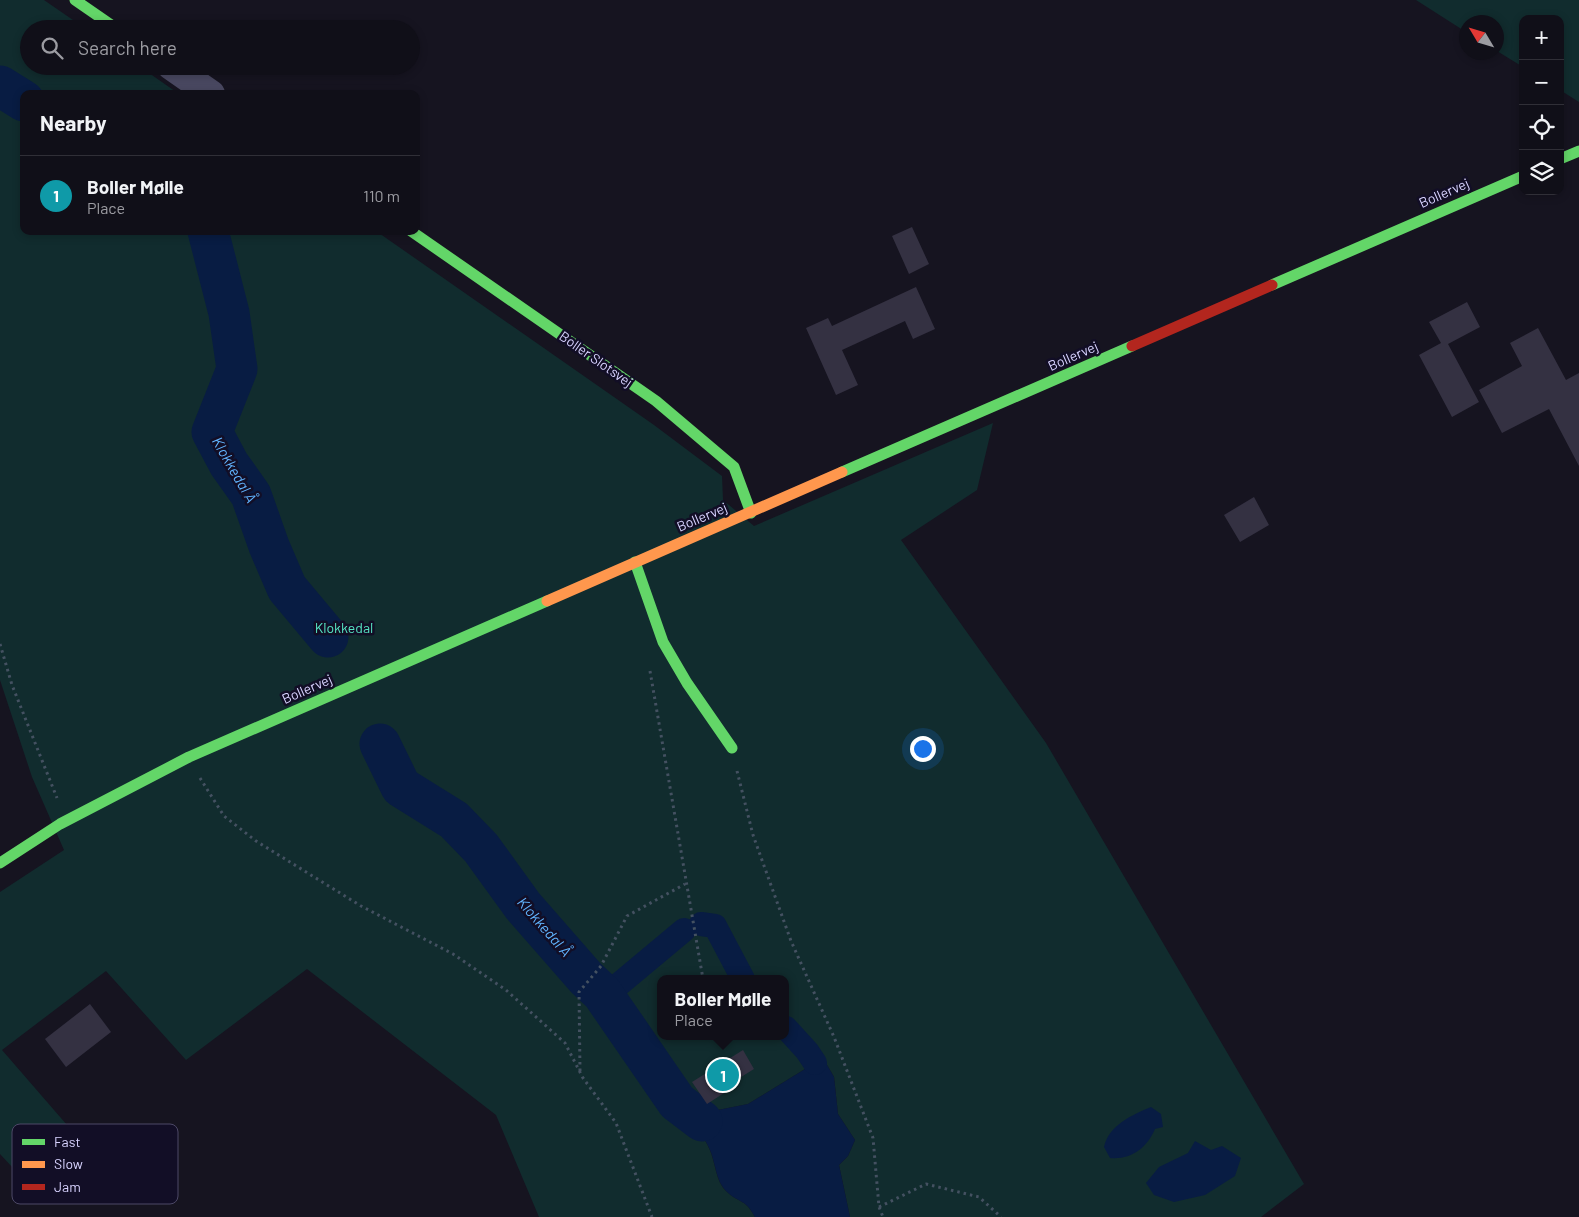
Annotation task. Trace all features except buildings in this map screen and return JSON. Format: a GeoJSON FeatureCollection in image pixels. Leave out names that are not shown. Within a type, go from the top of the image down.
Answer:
{"type":"FeatureCollection","features":[{"type":"Feature","properties":{"kind":"main road"},"geometry":{"type":"LineString","coordinates":[[75,0],[104,20]]}},
{"type":"Feature","properties":{"kind":"main road"},"geometry":{"type":"LineString","coordinates":[[1564,157],[1579,151]]}},
{"type":"Feature","properties":{"kind":"main road","name":"Bollervej"},"geometry":{"type":"LineString","coordinates":[[0,863],[66,821],[188,757],[1519,178]]}},
{"type":"Feature","properties":{"kind":"main road","name":"Boller Slotsvej"},"geometry":{"type":"LineString","coordinates":[[417,235],[656,400],[734,467],[751,513]]}},
{"type":"Feature","properties":{"kind":"main road"},"geometry":{"type":"LineString","coordinates":[[635,562],[664,643],[680,671],[732,748]]}},
{"type":"Feature","properties":{"kind":"street"},"geometry":{"type":"LineString","coordinates":[[184,75],[205,90]]}},
{"type":"Feature","properties":{"kind":"path"},"geometry":{"type":"LineString","coordinates":[[0,644],[12,685],[66,821]]}},
{"type":"Feature","properties":{"kind":"path"},"geometry":{"type":"LineString","coordinates":[[650,670],[685,884],[702,975]]}},
{"type":"Feature","properties":{"kind":"path"},"geometry":{"type":"LineString","coordinates":[[732,748],[753,835],[791,941],[834,1037],[873,1138],[879,1207],[883,1217]]}},
{"type":"Feature","properties":{"kind":"path"},"geometry":{"type":"LineString","coordinates":[[188,757],[224,816],[256,841],[361,906],[453,954],[506,990],[565,1043],[580,1071],[616,1123],[652,1217]]}},
{"type":"Feature","properties":{"kind":"path"},"geometry":{"type":"LineString","coordinates":[[580,1071],[579,992],[601,966],[627,916],[685,884]]}},
{"type":"Feature","properties":{"kind":"path"},"geometry":{"type":"LineString","coordinates":[[879,1207],[926,1184],[979,1197],[1001,1217]]}},
{"type":"Feature","properties":{"kind":"green space","name":"Klokkedal"},"geometry":{"type":"Polygon","coordinates":[[[0,0],[44,0],[73,20],[20,20],[20,75],[152,75],[173,90],[20,90],[20,235],[382,235],[654,425],[722,476],[723,500],[754,526],[993,423],[977,490],[901,540],[1046,743],[1304,1184],[1261,1217],[850,1217],[839,1165],[848,1156],[855,1140],[838,1114],[834,1077],[823,1058],[748,1104],[718,1110],[700,1134],[710,1149],[722,1185],[730,1195],[745,1204],[755,1217],[539,1217],[496,1115],[307,969],[186,1060],[106,971],[2,1050],[66,1124],[12,1124],[12,1167],[0,1154],[0,892],[64,850],[32,777],[0,680],[0,0]]]}},
{"type":"Feature","properties":{"kind":"green space"},"geometry":{"type":"Polygon","coordinates":[[[1416,0],[1579,0],[1579,102],[1564,93],[1564,15],[1519,15],[1519,65],[1504,55],[1504,15],[1459,15],[1459,28],[1416,0]]]}},
{"type":"Feature","properties":{"kind":"water"},"geometry":{"type":"Polygon","coordinates":[[[823,1058],[834,1077],[838,1114],[855,1140],[848,1156],[839,1165],[850,1217],[755,1217],[745,1204],[730,1195],[722,1185],[710,1149],[700,1134],[702,1121],[718,1110],[748,1104],[823,1058]]]}},
{"type":"Feature","properties":{"kind":"water"},"geometry":{"type":"Polygon","coordinates":[[[1151,1107],[1161,1114],[1163,1127],[1155,1129],[1148,1142],[1131,1155],[1110,1158],[1104,1147],[1111,1133],[1129,1117],[1151,1107]]]}},
{"type":"Feature","properties":{"kind":"water"},"geometry":{"type":"Polygon","coordinates":[[[1195,1141],[1211,1150],[1222,1146],[1241,1158],[1235,1176],[1205,1195],[1174,1202],[1154,1195],[1146,1183],[1159,1167],[1188,1153],[1195,1141]]]}},
{"type":"Feature","properties":{"kind":"waterway","name":"Klokkedal Å"},"geometry":{"type":"LineString","coordinates":[[0,86],[20,98]]}},
{"type":"Feature","properties":{"kind":"waterway","name":"Klokkedal Å"},"geometry":{"type":"LineString","coordinates":[[209,235],[229,313],[237,369],[212,432],[229,464],[251,495],[269,546],[287,588],[328,637]]}},
{"type":"Feature","properties":{"kind":"waterway","name":"Klokkedal Å"},"geometry":{"type":"LineString","coordinates":[[380,744],[401,787],[454,820],[481,848],[523,906],[586,978],[602,993],[677,1102],[702,1121]]}},
{"type":"Feature","properties":{"kind":"waterway"},"geometry":{"type":"LineString","coordinates":[[701,924],[715,926],[741,975]]}},
{"type":"Feature","properties":{"kind":"waterway"},"geometry":{"type":"LineString","coordinates":[[605,996],[684,930]]}},
{"type":"Feature","properties":{"kind":"waterway"},"geometry":{"type":"LineString","coordinates":[[789,1031],[815,1063]]}},
{"type":"Feature","properties":{"kind":"traffic: fast"},"geometry":{"type":"LineString","coordinates":[[75,0],[104,20]]}},
{"type":"Feature","properties":{"kind":"traffic: fast"},"geometry":{"type":"LineString","coordinates":[[1564,157],[1579,151]]}},
{"type":"Feature","properties":{"kind":"traffic: fast"},"geometry":{"type":"LineString","coordinates":[[1272,285],[1519,178]]}},
{"type":"Feature","properties":{"kind":"traffic: fast"},"geometry":{"type":"LineString","coordinates":[[417,235],[656,401],[734,467],[751,513]]}},
{"type":"Feature","properties":{"kind":"traffic: fast"},"geometry":{"type":"LineString","coordinates":[[842,472],[1132,346]]}},
{"type":"Feature","properties":{"kind":"traffic: fast"},"geometry":{"type":"LineString","coordinates":[[635,562],[663,642],[687,683],[732,748]]}},
{"type":"Feature","properties":{"kind":"traffic: fast"},"geometry":{"type":"LineString","coordinates":[[0,863],[60,824],[189,757],[547,601]]}},
{"type":"Feature","properties":{"kind":"traffic: slow"},"geometry":{"type":"LineString","coordinates":[[547,601],[842,472]]}},
{"type":"Feature","properties":{"kind":"traffic: jam"},"geometry":{"type":"LineString","coordinates":[[1132,346],[1272,285]]}},
{"type":"Feature","properties":{"kind":"place","name":"Boller Mølle"},"geometry":{"type":"Point","coordinates":[723,1075]}}]}
